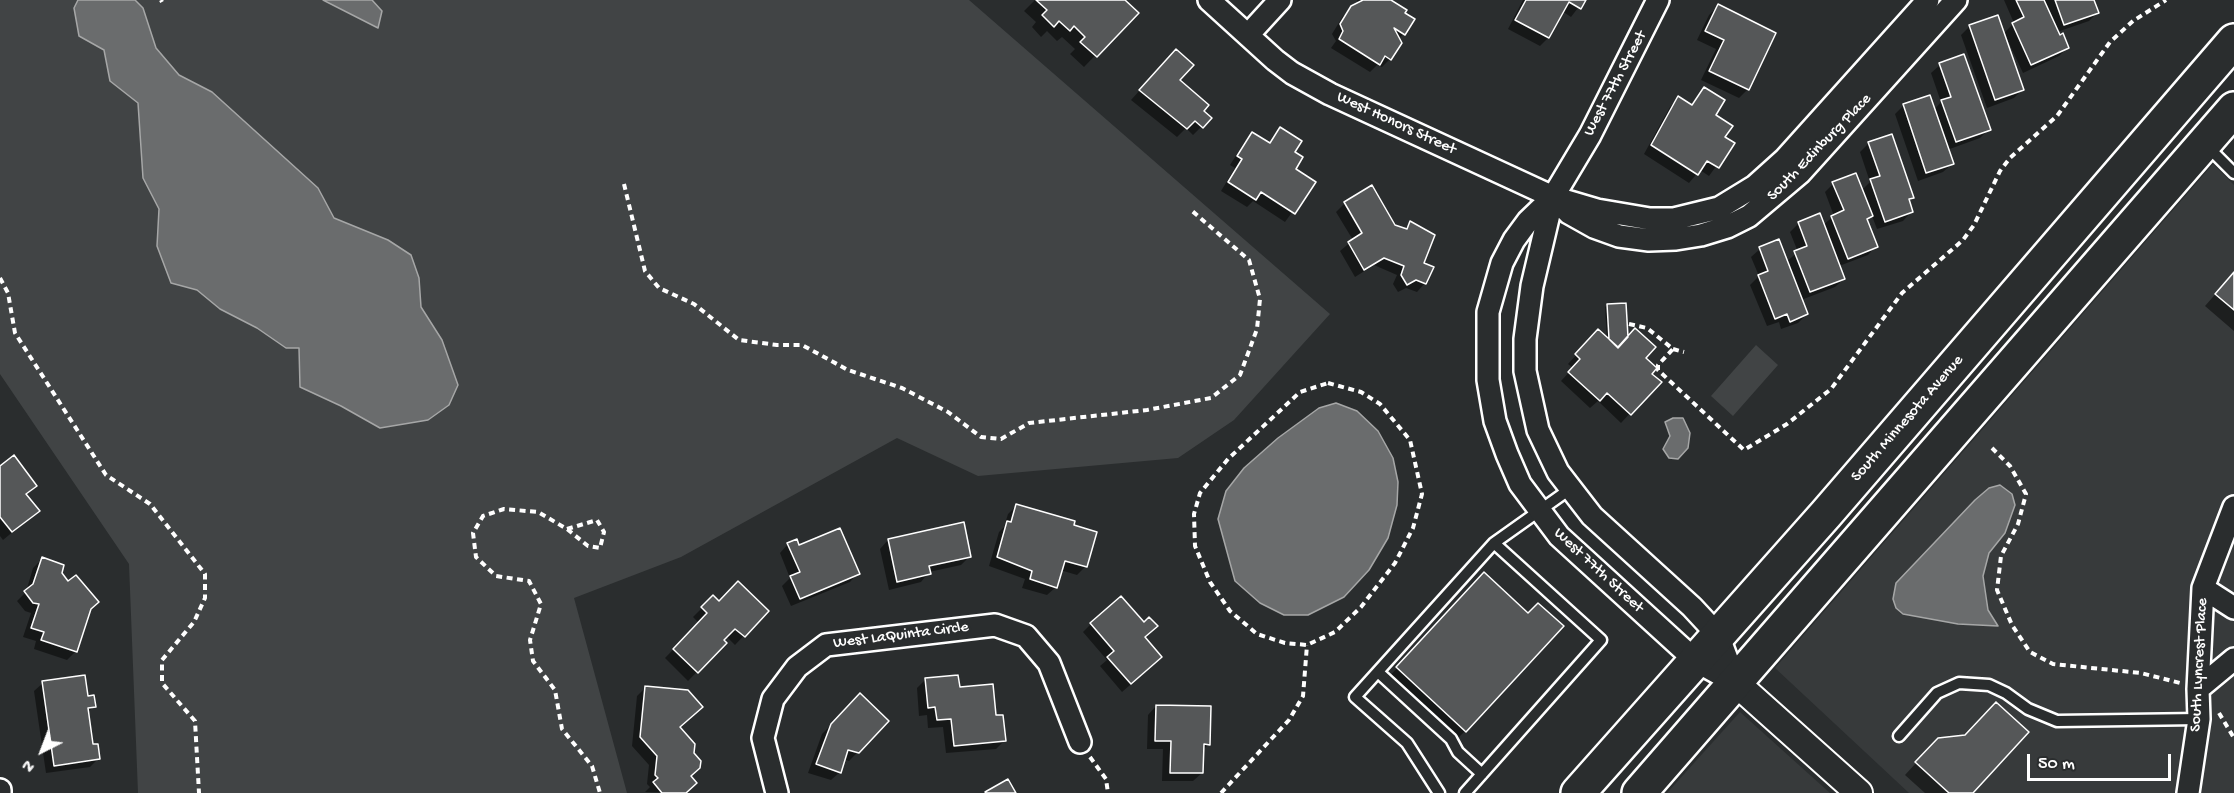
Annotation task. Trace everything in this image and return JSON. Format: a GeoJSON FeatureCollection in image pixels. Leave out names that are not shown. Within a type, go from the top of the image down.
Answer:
{"type":"FeatureCollection","features":[{"type":"Feature","properties":{"kind":"main road","name":"South Minnesota Avenue"},"geometry":{"type":"LineString","coordinates":[[1578,793],[1696,661],[2234,41]]}},
{"type":"Feature","properties":{"kind":"main road"},"geometry":{"type":"LineString","coordinates":[[1639,793],[2234,109]]}},
{"type":"Feature","properties":{"kind":"street","name":"West Honors Street"},"geometry":{"type":"LineString","coordinates":[[1209,0],[1275,60],[1310,84],[1553,197]]}},
{"type":"Feature","properties":{"kind":"street"},"geometry":{"type":"LineString","coordinates":[[1248,35],[1280,0]]}},
{"type":"Feature","properties":{"kind":"street","name":"West 77th Street"},"geometry":{"type":"LineString","coordinates":[[1658,0],[1618,83],[1553,197],[1528,221],[1514,240],[1502,263],[1488,312],[1486,345],[1488,380],[1495,421],[1520,484],[1538,511],[1565,543],[1696,661],[1736,683],[1859,793]]}},
{"type":"Feature","properties":{"kind":"street","name":"South Edinburg Place"},"geometry":{"type":"LineString","coordinates":[[1553,197],[1597,210],[1650,219],[1674,219],[1719,208],[1738,198],[1785,159],[1928,0]]}},
{"type":"Feature","properties":{"kind":"street","name":"South Edinburg Place"},"geometry":{"type":"LineString","coordinates":[[1553,197],[1569,213],[1619,236],[1649,240],[1677,239],[1727,227],[1768,203],[1800,173],[1956,0]]}},
{"type":"Feature","properties":{"kind":"street","name":"West 77th Street"},"geometry":{"type":"LineString","coordinates":[[1553,197],[1528,312],[1525,371],[1538,430],[1547,452],[1570,489],[1611,536],[1692,607],[1718,635],[1736,683]]}},
{"type":"Feature","properties":{"kind":"street","name":"South Lyncrest Place"},"geometry":{"type":"LineString","coordinates":[[2188,793],[2199,719],[2198,692],[2203,588],[2229,513],[2234,507]]}},
{"type":"Feature","properties":{"kind":"street"},"geometry":{"type":"LineString","coordinates":[[2203,588],[2234,608]]}},
{"type":"Feature","properties":{"kind":"street","name":"West LaQuinta Circle"},"geometry":{"type":"LineString","coordinates":[[777,793],[763,738],[773,699],[797,667],[826,645],[995,625],[1026,636],[1049,663],[1080,742]]}},
{"type":"Feature","properties":{"kind":"street"},"geometry":{"type":"LineString","coordinates":[[2198,692],[2234,659]]}},
{"type":"Feature","properties":{"kind":"lane"},"geometry":{"type":"LineString","coordinates":[[2205,143],[2234,173]]}},
{"type":"Feature","properties":{"kind":"lane"},"geometry":{"type":"LineString","coordinates":[[1439,793],[1407,743],[1355,697],[1494,543],[1570,489]]}},
{"type":"Feature","properties":{"kind":"lane"},"geometry":{"type":"LineString","coordinates":[[1465,793],[1601,639],[1494,543]]}},
{"type":"Feature","properties":{"kind":"lane"},"geometry":{"type":"LineString","coordinates":[[1378,672],[1451,739],[1458,752],[1482,774]]}},
{"type":"Feature","properties":{"kind":"lane"},"geometry":{"type":"LineString","coordinates":[[1899,736],[1937,693],[1959,682],[1989,686],[2007,693],[2028,709],[2057,721],[2199,719]]}},
{"type":"Feature","properties":{"kind":"path"},"geometry":{"type":"LineString","coordinates":[[1672,349],[1658,365],[1658,369],[1744,450],[1787,424],[1831,389],[1902,293],[1963,240],[1974,225],[2000,171],[2010,158],[2058,116],[2110,42],[2133,21],[2166,0]]}},
{"type":"Feature","properties":{"kind":"path"},"geometry":{"type":"LineString","coordinates":[[624,184],[645,271],[659,288],[694,304],[739,340],[777,345],[802,345],[848,370],[902,388],[948,412],[981,437],[1001,440],[1029,423],[1147,410],[1211,398],[1240,375],[1257,329],[1260,299],[1249,260],[1191,210]]}},
{"type":"Feature","properties":{"kind":"path"},"geometry":{"type":"LineString","coordinates":[[0,279],[8,293],[15,333],[106,475],[150,504],[205,574],[205,598],[194,622],[162,660],[162,683],[195,721],[199,793]]}},
{"type":"Feature","properties":{"kind":"path"},"geometry":{"type":"LineString","coordinates":[[1629,324],[1647,328],[1672,349],[1684,352]]}},
{"type":"Feature","properties":{"kind":"path"},"geometry":{"type":"LineString","coordinates":[[1328,383],[1361,392],[1380,404],[1410,440],[1422,494],[1413,528],[1395,563],[1382,581],[1361,608],[1335,632],[1307,645],[1284,644],[1257,634],[1230,611],[1210,582],[1195,546],[1194,514],[1200,493],[1228,459],[1300,392],[1328,383]]}},
{"type":"Feature","properties":{"kind":"path"},"geometry":{"type":"LineString","coordinates":[[1992,448],[2010,466],[2026,494],[2018,524],[2001,556],[1997,573],[1997,590],[2012,625],[2030,652],[2054,664],[2141,673],[2178,682],[2198,692],[2211,702],[2234,738]]}},
{"type":"Feature","properties":{"kind":"path"},"geometry":{"type":"LineString","coordinates":[[567,529],[597,520],[604,532],[600,548],[588,546],[567,529],[538,512],[504,509],[483,516],[473,532],[476,557],[496,576],[529,581],[541,604],[530,639],[533,661],[555,690],[562,729],[592,766],[600,793]]}},
{"type":"Feature","properties":{"kind":"path"},"geometry":{"type":"LineString","coordinates":[[1221,793],[1289,720],[1303,696],[1307,645]]}},
{"type":"Feature","properties":{"kind":"path"},"geometry":{"type":"LineString","coordinates":[[1080,742],[1106,779],[1108,793]]}},
{"type":"Feature","properties":{"kind":"shaded area"},"geometry":{"type":"Polygon","coordinates":[[[0,0],[969,0],[1330,314],[1234,420],[1178,458],[978,476],[897,438],[681,557],[574,598],[627,793],[138,793],[129,564],[0,374],[0,0]]]}},
{"type":"Feature","properties":{"kind":"shaded area"},"geometry":{"type":"Polygon","coordinates":[[[78,0],[135,0],[143,8],[156,48],[179,75],[212,92],[318,188],[334,218],[388,240],[411,255],[419,278],[421,307],[442,340],[458,385],[449,405],[428,420],[380,428],[300,387],[299,348],[286,348],[257,328],[220,309],[197,290],[171,283],[157,246],[159,209],[143,178],[138,103],[110,81],[104,50],[79,36],[74,8],[78,0]]]}},
{"type":"Feature","properties":{"kind":"shaded area"},"geometry":{"type":"Polygon","coordinates":[[[323,0],[372,0],[382,11],[378,28],[323,0]]]}},
{"type":"Feature","properties":{"kind":"shaded area"},"geometry":{"type":"Polygon","coordinates":[[[2213,164],[2234,185],[2234,793],[1909,793],[1775,668],[2213,164]]]}},
{"type":"Feature","properties":{"kind":"shaded area"},"geometry":{"type":"Polygon","coordinates":[[[1756,345],[1778,365],[1733,416],[1711,396],[1756,345]]]}},
{"type":"Feature","properties":{"kind":"shaded area"},"geometry":{"type":"Polygon","coordinates":[[[1336,403],[1357,411],[1378,431],[1393,458],[1398,482],[1397,505],[1388,538],[1369,570],[1344,597],[1308,615],[1284,615],[1260,603],[1235,581],[1218,519],[1226,491],[1244,468],[1278,438],[1319,408],[1336,403]]]}},
{"type":"Feature","properties":{"kind":"shaded area"},"geometry":{"type":"Polygon","coordinates":[[[1673,418],[1683,418],[1690,433],[1688,448],[1678,459],[1669,458],[1663,449],[1670,436],[1665,422],[1673,418]]]}},
{"type":"Feature","properties":{"kind":"shaded area"},"geometry":{"type":"Polygon","coordinates":[[[2000,485],[2012,494],[2015,505],[2005,533],[1989,553],[1983,576],[1988,610],[1998,626],[1958,624],[1903,614],[1896,608],[1893,599],[1896,583],[1975,500],[1989,488],[2000,485]]]}},
{"type":"Feature","properties":{"kind":"shaded area"},"geometry":{"type":"Polygon","coordinates":[[[1740,712],[1830,793],[1667,793],[1740,712]]]}},
{"type":"Feature","properties":{"kind":"building"},"geometry":{"type":"Polygon","coordinates":[[[1036,0],[1125,0],[1139,13],[1097,57],[1080,42],[1085,37],[1074,26],[1070,31],[1059,21],[1054,27],[1042,15],[1047,10],[1036,0]]]}},
{"type":"Feature","properties":{"kind":"building"},"geometry":{"type":"Polygon","coordinates":[[[1363,0],[1391,0],[1407,10],[1405,13],[1415,19],[1405,35],[1394,28],[1402,43],[1391,60],[1385,56],[1380,65],[1339,39],[1343,31],[1340,24],[1351,6],[1363,0]]]}},
{"type":"Feature","properties":{"kind":"building"},"geometry":{"type":"Polygon","coordinates":[[[1526,0],[1586,0],[1581,9],[1569,2],[1549,38],[1515,20],[1526,0]]]}},
{"type":"Feature","properties":{"kind":"building"},"geometry":{"type":"Polygon","coordinates":[[[2016,0],[2044,0],[2060,35],[2063,33],[2069,48],[2031,65],[2012,23],[2024,17],[2016,0]]]}},
{"type":"Feature","properties":{"kind":"building"},"geometry":{"type":"Polygon","coordinates":[[[2055,0],[2094,0],[2099,13],[2064,25],[2055,0]]]}},
{"type":"Feature","properties":{"kind":"building"},"geometry":{"type":"Polygon","coordinates":[[[1718,4],[1776,33],[1749,90],[1709,71],[1724,40],[1705,31],[1718,4]]]}},
{"type":"Feature","properties":{"kind":"building"},"geometry":{"type":"Polygon","coordinates":[[[1998,15],[2024,90],[1995,100],[1969,25],[1998,15]]]}},
{"type":"Feature","properties":{"kind":"building"},"geometry":{"type":"Polygon","coordinates":[[[1176,49],[1194,65],[1180,80],[1209,105],[1204,111],[1212,118],[1203,128],[1195,121],[1187,129],[1139,90],[1176,49]]]}},
{"type":"Feature","properties":{"kind":"building"},"geometry":{"type":"Polygon","coordinates":[[[1964,54],[1991,130],[1956,142],[1941,100],[1951,97],[1939,63],[1964,54]]]}},
{"type":"Feature","properties":{"kind":"building"},"geometry":{"type":"Polygon","coordinates":[[[1704,87],[1725,100],[1716,115],[1733,126],[1725,137],[1735,143],[1719,168],[1707,161],[1698,175],[1651,145],[1678,96],[1692,105],[1704,87]]]}},
{"type":"Feature","properties":{"kind":"building"},"geometry":{"type":"Polygon","coordinates":[[[1930,95],[1954,164],[1926,173],[1903,104],[1930,95]]]}},
{"type":"Feature","properties":{"kind":"building"},"geometry":{"type":"Polygon","coordinates":[[[1280,127],[1302,141],[1295,152],[1303,157],[1296,169],[1316,182],[1295,214],[1261,192],[1256,200],[1228,182],[1242,159],[1237,156],[1252,132],[1270,143],[1280,127]]]}},
{"type":"Feature","properties":{"kind":"building"},"geometry":{"type":"Polygon","coordinates":[[[1892,134],[1914,198],[1909,199],[1913,212],[1885,222],[1870,179],[1880,176],[1868,142],[1892,134]]]}},
{"type":"Feature","properties":{"kind":"building"},"geometry":{"type":"Polygon","coordinates":[[[1856,173],[1873,216],[1867,219],[1878,247],[1848,259],[1831,216],[1844,210],[1832,182],[1856,173]]]}},
{"type":"Feature","properties":{"kind":"building"},"geometry":{"type":"Polygon","coordinates":[[[1372,185],[1395,225],[1407,229],[1410,221],[1435,235],[1424,263],[1434,267],[1426,284],[1416,280],[1407,285],[1401,275],[1404,266],[1384,258],[1364,270],[1348,242],[1362,233],[1344,202],[1372,185]]]}},
{"type":"Feature","properties":{"kind":"building"},"geometry":{"type":"Polygon","coordinates":[[[1820,213],[1845,279],[1810,292],[1794,251],[1807,246],[1798,222],[1820,213]]]}},
{"type":"Feature","properties":{"kind":"building"},"geometry":{"type":"Polygon","coordinates":[[[1779,239],[1808,314],[1790,322],[1787,314],[1775,319],[1758,275],[1768,271],[1759,247],[1779,239]]]}},
{"type":"Feature","properties":{"kind":"building"},"geometry":{"type":"Polygon","coordinates":[[[2234,272],[2234,310],[2215,294],[2234,272]]]}},
{"type":"Feature","properties":{"kind":"building"},"geometry":{"type":"Polygon","coordinates":[[[1626,303],[1628,337],[1618,348],[1609,339],[1607,304],[1626,303]]]}},
{"type":"Feature","properties":{"kind":"building"},"geometry":{"type":"Polygon","coordinates":[[[1635,328],[1656,347],[1646,358],[1657,368],[1652,374],[1662,382],[1631,415],[1607,393],[1600,401],[1568,372],[1580,359],[1575,354],[1598,329],[1618,347],[1635,328]]]}},
{"type":"Feature","properties":{"kind":"building"},"geometry":{"type":"Polygon","coordinates":[[[14,455],[37,486],[26,494],[40,511],[12,532],[0,517],[0,466],[14,455]]]}},
{"type":"Feature","properties":{"kind":"building"},"geometry":{"type":"Polygon","coordinates":[[[1016,504],[1075,521],[1074,525],[1097,532],[1087,567],[1065,561],[1057,588],[1030,579],[1032,571],[997,557],[1007,521],[1011,522],[1016,504]]]}},
{"type":"Feature","properties":{"kind":"building"},"geometry":{"type":"Polygon","coordinates":[[[964,522],[971,557],[929,566],[931,574],[897,582],[888,539],[964,522]]]}},
{"type":"Feature","properties":{"kind":"building"},"geometry":{"type":"Polygon","coordinates":[[[840,528],[860,574],[800,599],[790,576],[800,572],[787,543],[797,539],[799,545],[840,528]]]}},
{"type":"Feature","properties":{"kind":"building"},"geometry":{"type":"Polygon","coordinates":[[[42,557],[64,565],[62,573],[68,581],[76,575],[99,602],[91,609],[77,652],[41,640],[44,632],[31,628],[39,604],[33,603],[24,591],[33,584],[42,557]]]}},
{"type":"Feature","properties":{"kind":"building"},"geometry":{"type":"Polygon","coordinates":[[[1484,572],[1528,613],[1538,603],[1564,626],[1466,732],[1396,667],[1484,572]]]}},
{"type":"Feature","properties":{"kind":"building"},"geometry":{"type":"Polygon","coordinates":[[[738,581],[769,611],[745,637],[735,629],[724,640],[727,643],[698,673],[673,649],[707,613],[701,607],[713,595],[719,601],[738,581]]]}},
{"type":"Feature","properties":{"kind":"building"},"geometry":{"type":"Polygon","coordinates":[[[1121,596],[1144,622],[1149,617],[1158,626],[1145,637],[1162,657],[1131,684],[1107,657],[1114,651],[1090,623],[1121,596]]]}},
{"type":"Feature","properties":{"kind":"building"},"geometry":{"type":"Polygon","coordinates":[[[85,675],[88,696],[94,695],[96,707],[88,708],[93,744],[98,744],[100,759],[54,766],[42,681],[85,675]]]}},
{"type":"Feature","properties":{"kind":"building"},"geometry":{"type":"Polygon","coordinates":[[[958,675],[960,687],[993,684],[996,715],[1003,715],[1006,741],[954,746],[951,719],[937,720],[935,707],[928,708],[925,678],[958,675]]]}},
{"type":"Feature","properties":{"kind":"building"},"geometry":{"type":"Polygon","coordinates":[[[645,686],[688,690],[703,707],[680,727],[695,744],[694,753],[701,761],[700,768],[691,776],[697,783],[686,793],[662,793],[653,782],[658,778],[655,775],[657,756],[640,737],[645,686]]]}},
{"type":"Feature","properties":{"kind":"building"},"geometry":{"type":"Polygon","coordinates":[[[860,693],[889,721],[859,753],[848,750],[841,773],[816,764],[831,724],[860,693]]]}},
{"type":"Feature","properties":{"kind":"building"},"geometry":{"type":"Polygon","coordinates":[[[1996,702],[2029,732],[1973,793],[1949,793],[1915,762],[1938,738],[1965,735],[1996,702]]]}},
{"type":"Feature","properties":{"kind":"building"},"geometry":{"type":"Polygon","coordinates":[[[1156,705],[1211,706],[1210,745],[1204,744],[1203,773],[1170,773],[1171,741],[1155,741],[1156,705]]]}},
{"type":"Feature","properties":{"kind":"building"},"geometry":{"type":"Polygon","coordinates":[[[1008,779],[1016,793],[985,792],[1008,779]]]}}]}
